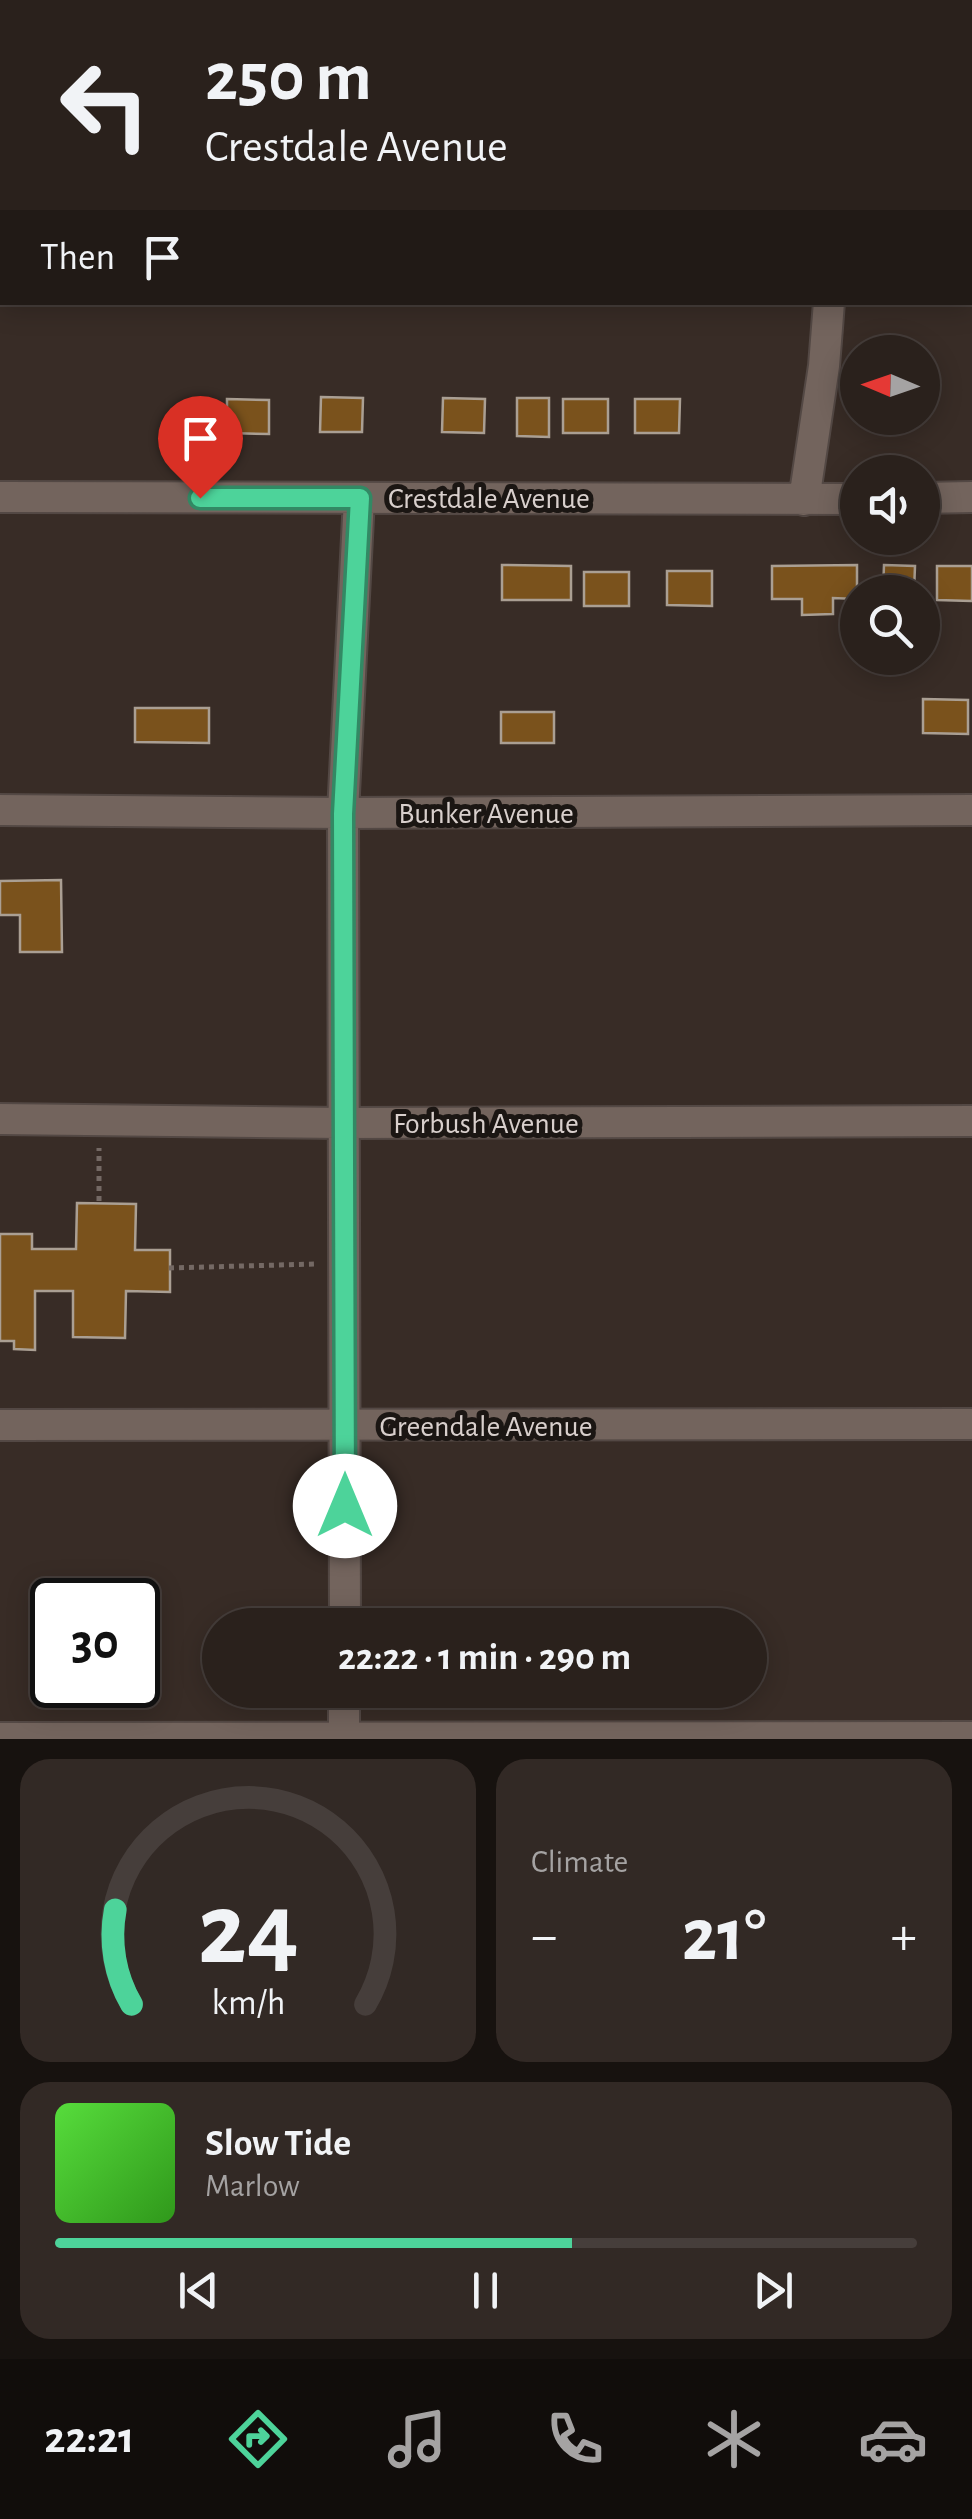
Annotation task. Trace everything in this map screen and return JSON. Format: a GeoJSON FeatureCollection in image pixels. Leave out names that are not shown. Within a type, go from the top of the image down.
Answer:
{"type":"FeatureCollection","features":[{"type":"Feature","properties":{"kind":"street"},"geometry":{"type":"LineString","coordinates":[[804,500],[830,305]]}},
{"type":"Feature","properties":{"kind":"street","name":"Crestdale Avenue"},"geometry":{"type":"LineString","coordinates":[[0,497],[840,499]]}},
{"type":"Feature","properties":{"kind":"street"},"geometry":{"type":"LineString","coordinates":[[940,498],[972,497]]}},
{"type":"Feature","properties":{"kind":"street"},"geometry":{"type":"LineString","coordinates":[[345,1608],[343,814],[360,498]]}},
{"type":"Feature","properties":{"kind":"street","name":"Bunker Avenue"},"geometry":{"type":"LineString","coordinates":[[0,810],[343,814],[972,810]]}},
{"type":"Feature","properties":{"kind":"street","name":"Forbush Avenue"},"geometry":{"type":"LineString","coordinates":[[0,1119],[342,1123],[972,1120]]}},
{"type":"Feature","properties":{"kind":"street","name":"Greendale Avenue"},"geometry":{"type":"LineString","coordinates":[[0,1425],[972,1424]]}},
{"type":"Feature","properties":{"kind":"street"},"geometry":{"type":"LineString","coordinates":[[344,1708],[344,1737]]}},
{"type":"Feature","properties":{"kind":"street"},"geometry":{"type":"LineString","coordinates":[[0,1738],[972,1738]]}},
{"type":"Feature","properties":{"kind":"path"},"geometry":{"type":"LineString","coordinates":[[98,1201],[99,1120]]}},
{"type":"Feature","properties":{"kind":"path"},"geometry":{"type":"LineString","coordinates":[[170,1268],[344,1263]]}},
{"type":"Feature","properties":{"kind":"building"},"geometry":{"type":"Polygon","coordinates":[[[321,397],[363,398],[362,432],[320,432],[321,397]]]}},
{"type":"Feature","properties":{"kind":"building"},"geometry":{"type":"Polygon","coordinates":[[[443,398],[485,399],[484,433],[442,432],[443,398]]]}},
{"type":"Feature","properties":{"kind":"building"},"geometry":{"type":"Polygon","coordinates":[[[517,398],[549,398],[549,437],[517,436],[517,398]]]}},
{"type":"Feature","properties":{"kind":"building"},"geometry":{"type":"Polygon","coordinates":[[[227,399],[269,400],[269,434],[227,433],[227,399]]]}},
{"type":"Feature","properties":{"kind":"building"},"geometry":{"type":"Polygon","coordinates":[[[563,399],[608,399],[608,433],[563,433],[563,399]]]}},
{"type":"Feature","properties":{"kind":"building"},"geometry":{"type":"Polygon","coordinates":[[[635,399],[680,399],[679,433],[635,433],[635,399]]]}},
{"type":"Feature","properties":{"kind":"building"},"geometry":{"type":"Polygon","coordinates":[[[502,565],[571,566],[571,600],[502,600],[502,565]]]}},
{"type":"Feature","properties":{"kind":"building"},"geometry":{"type":"Polygon","coordinates":[[[857,565],[857,575],[840,575],[840,598],[833,598],[833,614],[802,615],[802,599],[772,599],[772,566],[857,565]]]}},
{"type":"Feature","properties":{"kind":"building"},"geometry":{"type":"Polygon","coordinates":[[[884,565],[915,566],[915,575],[884,575],[884,565]]]}},
{"type":"Feature","properties":{"kind":"building"},"geometry":{"type":"Polygon","coordinates":[[[937,566],[972,566],[972,601],[940,600],[937,566]]]}},
{"type":"Feature","properties":{"kind":"building"},"geometry":{"type":"Polygon","coordinates":[[[667,571],[712,571],[712,606],[667,605],[667,571]]]}},
{"type":"Feature","properties":{"kind":"building"},"geometry":{"type":"Polygon","coordinates":[[[584,572],[629,572],[629,606],[584,606],[584,572]]]}},
{"type":"Feature","properties":{"kind":"building"},"geometry":{"type":"Polygon","coordinates":[[[923,699],[968,700],[968,734],[923,733],[923,699]]]}},
{"type":"Feature","properties":{"kind":"building"},"geometry":{"type":"Polygon","coordinates":[[[135,708],[209,708],[209,743],[135,742],[135,708]]]}},
{"type":"Feature","properties":{"kind":"building"},"geometry":{"type":"Polygon","coordinates":[[[501,712],[554,712],[554,743],[501,743],[501,712]]]}},
{"type":"Feature","properties":{"kind":"building"},"geometry":{"type":"Polygon","coordinates":[[[61,880],[62,952],[20,952],[20,915],[0,915],[0,881],[61,880]]]}},
{"type":"Feature","properties":{"kind":"building"},"geometry":{"type":"Polygon","coordinates":[[[77,1203],[136,1204],[135,1250],[170,1250],[170,1292],[126,1291],[125,1338],[73,1337],[73,1291],[35,1291],[35,1350],[14,1349],[14,1341],[0,1341],[0,1234],[32,1234],[32,1249],[76,1249],[77,1203]]]}},
{"type":"Feature","properties":{"kind":"route"},"geometry":{"type":"LineString","coordinates":[[200,498],[360,498],[343,814],[345,1506]]}}]}
